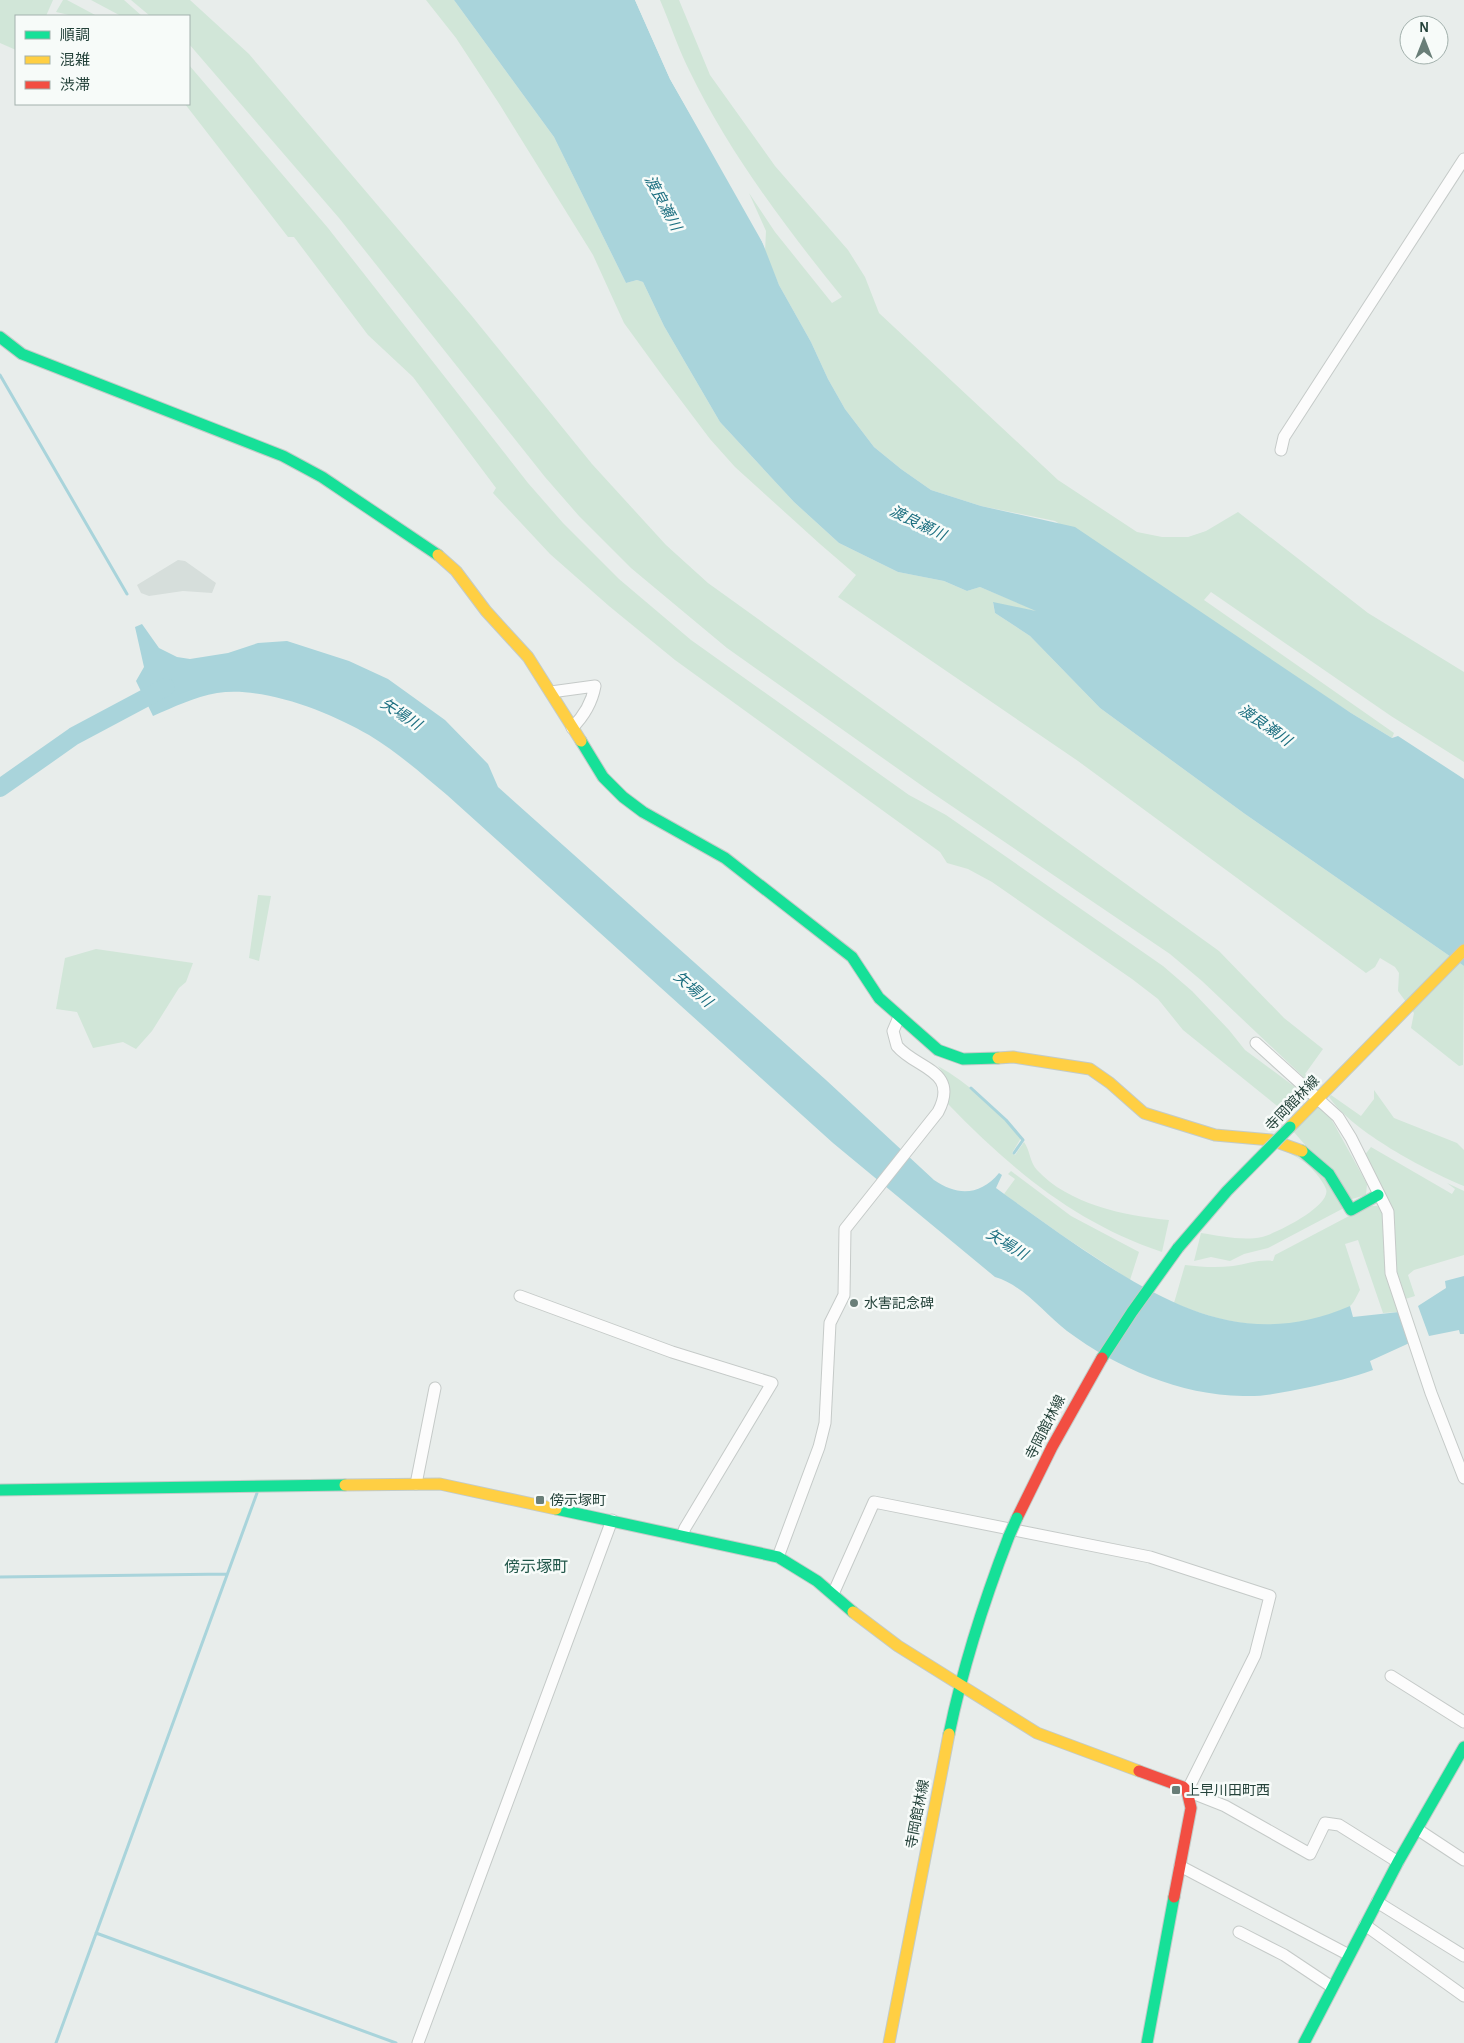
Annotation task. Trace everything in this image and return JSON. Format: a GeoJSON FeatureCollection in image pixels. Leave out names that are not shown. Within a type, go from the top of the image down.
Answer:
{"type":"FeatureCollection","features":[{"type":"Feature","properties":{"kind":"street"},"geometry":{"type":"LineString","coordinates":[[1281,450],[1284,438],[1464,159]]}},
{"type":"Feature","properties":{"kind":"street"},"geometry":{"type":"LineString","coordinates":[[0,338],[22,354],[283,456],[322,477],[416,538],[456,571],[486,611],[528,657],[552,692],[603,777],[623,797],[643,812],[725,858],[852,956],[879,998],[938,1050],[955,1057],[970,1059],[1013,1057],[1081,1067],[1100,1075],[1134,1107],[1144,1113],[1224,1137],[1274,1140],[1300,1149],[1331,1176],[1351,1210],[1378,1195]]}},
{"type":"Feature","properties":{"kind":"street"},"geometry":{"type":"LineString","coordinates":[[552,692],[595,686],[593,697],[579,721],[572,728]]}},
{"type":"Feature","properties":{"kind":"street","name":"寺岡館林線"},"geometry":{"type":"LineString","coordinates":[[889,2043],[959,1684],[980,1612],[1017,1518],[1082,1389],[1120,1327],[1161,1270],[1227,1191],[1464,950]]}},
{"type":"Feature","properties":{"kind":"street"},"geometry":{"type":"LineString","coordinates":[[778,1557],[819,1447],[825,1423],[830,1323],[844,1296],[844,1236],[847,1224],[938,1112],[944,1098],[941,1081],[936,1073],[897,1046],[893,1031],[899,1017]]}},
{"type":"Feature","properties":{"kind":"street"},"geometry":{"type":"LineString","coordinates":[[1256,1044],[1320,1095],[1338,1116],[1388,1212],[1388,1256],[1391,1273],[1464,1478]]}},
{"type":"Feature","properties":{"kind":"street"},"geometry":{"type":"LineString","coordinates":[[520,1296],[672,1352],[772,1383],[682,1536]]}},
{"type":"Feature","properties":{"kind":"street"},"geometry":{"type":"LineString","coordinates":[[416,1484],[435,1388]]}},
{"type":"Feature","properties":{"kind":"street"},"geometry":{"type":"LineString","coordinates":[[0,1490],[448,1485],[778,1557],[807,1574],[898,1646],[1038,1734],[1183,1787],[1187,1791],[1225,1806],[1310,1854],[1325,1823],[1339,1825],[1398,1862]]}},
{"type":"Feature","properties":{"kind":"street"},"geometry":{"type":"LineString","coordinates":[[833,1594],[874,1502],[1150,1557],[1270,1596],[1255,1655],[1187,1791],[1190,1808],[1147,2043]]}},
{"type":"Feature","properties":{"kind":"street"},"geometry":{"type":"LineString","coordinates":[[418,2043],[612,1520]]}},
{"type":"Feature","properties":{"kind":"street"},"geometry":{"type":"LineString","coordinates":[[1391,1676],[1464,1722]]}},
{"type":"Feature","properties":{"kind":"street"},"geometry":{"type":"LineString","coordinates":[[1304,2043],[1398,1862],[1460,1763],[1464,1747]]}},
{"type":"Feature","properties":{"kind":"street"},"geometry":{"type":"LineString","coordinates":[[1417,1829],[1464,1860]]}},
{"type":"Feature","properties":{"kind":"street"},"geometry":{"type":"LineString","coordinates":[[1180,1866],[1349,1956]]}},
{"type":"Feature","properties":{"kind":"street"},"geometry":{"type":"LineString","coordinates":[[1377,1902],[1464,1956]]}},
{"type":"Feature","properties":{"kind":"street"},"geometry":{"type":"LineString","coordinates":[[1365,1925],[1464,1996]]}},
{"type":"Feature","properties":{"kind":"street"},"geometry":{"type":"LineString","coordinates":[[1239,1932],[1284,1955],[1332,1987]]}},
{"type":"Feature","properties":{"kind":"shaded area"},"geometry":{"type":"Polygon","coordinates":[[[178,560],[185,561],[216,583],[212,593],[183,591],[149,596],[141,593],[137,585],[178,560]]]}},
{"type":"Feature","properties":{"kind":"green space"},"geometry":{"type":"Polygon","coordinates":[[[0,0],[53,0],[46,15],[15,15],[15,50],[0,43],[0,0]]]}},
{"type":"Feature","properties":{"kind":"green space"},"geometry":{"type":"Polygon","coordinates":[[[63,0],[67,0],[95,15],[69,15],[56,12],[63,0]]]}},
{"type":"Feature","properties":{"kind":"green space"},"geometry":{"type":"Polygon","coordinates":[[[91,0],[124,0],[141,15],[119,15],[91,0]]]}},
{"type":"Feature","properties":{"kind":"green space"},"geometry":{"type":"Polygon","coordinates":[[[131,0],[190,0],[249,54],[471,315],[592,464],[666,545],[708,583],[1219,951],[1284,1018],[1323,1049],[1305,1074],[1317,1084],[1313,1086],[1202,981],[1170,954],[928,790],[727,648],[631,568],[579,516],[545,477],[339,218],[190,45],[190,15],[149,15],[131,0]]]}},
{"type":"Feature","properties":{"kind":"green space"},"geometry":{"type":"Polygon","coordinates":[[[426,0],[454,0],[554,137],[626,283],[637,280],[643,282],[664,326],[720,422],[794,502],[839,543],[898,572],[944,581],[967,591],[980,587],[1040,612],[993,603],[995,613],[1030,636],[1100,708],[1245,814],[1464,966],[1463,1065],[1459,1066],[1411,1028],[1414,1013],[1398,991],[1399,973],[1395,967],[1380,958],[1375,967],[1366,973],[1078,761],[838,597],[856,575],[735,467],[710,439],[664,378],[624,323],[593,255],[500,105],[456,38],[426,0]]]}},
{"type":"Feature","properties":{"kind":"green space"},"geometry":{"type":"Polygon","coordinates":[[[660,0],[679,0],[710,75],[775,166],[848,250],[865,277],[879,313],[1058,480],[1137,532],[1162,537],[1188,537],[1206,531],[1238,512],[1368,613],[1464,672],[1464,762],[1391,716],[1211,592],[1204,600],[1394,733],[1392,738],[1055,521],[981,506],[931,490],[874,447],[845,409],[779,285],[765,252],[766,231],[749,193],[775,232],[832,303],[842,297],[779,216],[721,130],[685,62],[660,0]]]}},
{"type":"Feature","properties":{"kind":"green space"},"geometry":{"type":"Polygon","coordinates":[[[190,66],[328,228],[528,483],[563,523],[619,579],[691,640],[909,795],[946,815],[1163,966],[1192,991],[1245,1050],[1306,1095],[1281,1121],[1275,1118],[1281,1109],[1183,1030],[1158,999],[1132,979],[992,882],[968,869],[947,863],[940,852],[675,660],[609,606],[550,554],[493,493],[496,488],[413,377],[368,335],[294,237],[288,237],[186,105],[190,105],[190,66]]]}},
{"type":"Feature","properties":{"kind":"green space"},"geometry":{"type":"Polygon","coordinates":[[[258,895],[271,896],[259,961],[249,958],[258,895]]]}},
{"type":"Feature","properties":{"kind":"green space"},"geometry":{"type":"Polygon","coordinates":[[[96,949],[193,963],[186,982],[179,988],[152,1031],[136,1049],[123,1042],[93,1048],[77,1012],[56,1009],[65,958],[96,949]]]}},
{"type":"Feature","properties":{"kind":"green space"},"geometry":{"type":"Polygon","coordinates":[[[938,1066],[983,1098],[1021,1138],[1012,1153],[1015,1155],[1024,1142],[1037,1170],[1065,1192],[1081,1200],[1116,1211],[1169,1220],[1162,1252],[1130,1240],[1101,1226],[1046,1192],[1020,1172],[948,1104],[948,1084],[938,1066]]]}},
{"type":"Feature","properties":{"kind":"green space"},"geometry":{"type":"Polygon","coordinates":[[[1374,1090],[1394,1118],[1457,1143],[1464,1150],[1464,1186],[1391,1149],[1355,1123],[1329,1097],[1331,1095],[1361,1116],[1374,1099],[1374,1090]]]}},
{"type":"Feature","properties":{"kind":"green space"},"geometry":{"type":"Polygon","coordinates":[[[1318,1107],[1328,1113],[1367,1184],[1366,1195],[1352,1199],[1293,1131],[1318,1107]]]}},
{"type":"Feature","properties":{"kind":"green space"},"geometry":{"type":"Polygon","coordinates":[[[1280,1146],[1321,1171],[1344,1206],[1342,1209],[1268,1248],[1244,1254],[1230,1261],[1211,1257],[1194,1261],[1201,1233],[1239,1238],[1262,1237],[1290,1225],[1312,1211],[1326,1196],[1326,1189],[1322,1181],[1308,1165],[1283,1150],[1280,1146]]]}},
{"type":"Feature","properties":{"kind":"green space"},"geometry":{"type":"Polygon","coordinates":[[[1371,1147],[1452,1194],[1455,1189],[1447,1183],[1464,1191],[1464,1255],[1414,1270],[1408,1275],[1415,1296],[1402,1300],[1394,1267],[1393,1244],[1395,1222],[1391,1206],[1364,1156],[1371,1147]]]}},
{"type":"Feature","properties":{"kind":"green space"},"geometry":{"type":"Polygon","coordinates":[[[1011,1171],[1071,1216],[1139,1252],[1130,1280],[1004,1194],[1015,1179],[1008,1174],[1011,1171]]]}},
{"type":"Feature","properties":{"kind":"green space"},"geometry":{"type":"Polygon","coordinates":[[[1368,1206],[1377,1206],[1382,1209],[1399,1312],[1383,1313],[1358,1240],[1345,1244],[1360,1290],[1351,1305],[1343,1310],[1308,1321],[1269,1325],[1231,1321],[1174,1303],[1185,1265],[1221,1267],[1258,1261],[1273,1261],[1275,1255],[1368,1206]]]}},
{"type":"Feature","properties":{"kind":"water","name":"渡良瀬川"},"geometry":{"type":"Polygon","coordinates":[[[454,0],[635,0],[670,79],[758,231],[779,285],[811,342],[828,379],[845,409],[874,447],[931,490],[981,506],[1075,527],[1351,713],[1392,738],[1398,736],[1464,779],[1464,966],[1245,814],[1100,708],[1030,636],[995,613],[993,602],[1036,611],[980,587],[967,591],[944,581],[898,572],[839,543],[794,502],[720,422],[664,326],[643,282],[637,280],[626,283],[554,137],[454,0]]]}},
{"type":"Feature","properties":{"kind":"water"},"geometry":{"type":"Polygon","coordinates":[[[142,624],[159,648],[177,657],[190,659],[228,653],[258,643],[287,641],[349,661],[388,679],[445,720],[488,764],[498,787],[826,1080],[934,1180],[951,1189],[968,1191],[984,1186],[999,1173],[1002,1175],[996,1188],[1050,1227],[1135,1282],[1164,1298],[1193,1310],[1223,1319],[1253,1324],[1284,1323],[1316,1318],[1350,1306],[1353,1317],[1399,1312],[1416,1340],[1370,1361],[1373,1370],[1365,1373],[1342,1380],[1260,1396],[1196,1391],[1150,1377],[1107,1357],[1067,1331],[1015,1286],[995,1277],[833,1143],[447,795],[369,735],[315,709],[295,702],[255,693],[217,693],[200,697],[153,716],[136,681],[144,667],[135,627],[142,624]]]}},
{"type":"Feature","properties":{"kind":"water"},"geometry":{"type":"Polygon","coordinates":[[[1464,1276],[1464,1334],[1460,1334],[1459,1330],[1429,1336],[1418,1306],[1446,1288],[1445,1281],[1464,1276]]]}},
{"type":"Feature","properties":{"kind":"pier"},"geometry":{"type":"Polygon","coordinates":[[[635,0],[638,0],[673,78],[760,230],[765,247],[670,79],[635,0]]]}},
{"type":"Feature","properties":{"kind":"waterway"},"geometry":{"type":"LineString","coordinates":[[0,375],[127,594]]}},
{"type":"Feature","properties":{"kind":"waterway","name":"矢場川"},"geometry":{"type":"LineString","coordinates":[[0,788],[74,736],[166,687]]}},
{"type":"Feature","properties":{"kind":"waterway"},"geometry":{"type":"LineString","coordinates":[[971,1088],[1006,1120],[1023,1140],[1014,1153]]}},
{"type":"Feature","properties":{"kind":"waterway"},"geometry":{"type":"LineString","coordinates":[[56,2043],[257,1493]]}},
{"type":"Feature","properties":{"kind":"waterway"},"geometry":{"type":"LineString","coordinates":[[0,1577],[227,1574]]}},
{"type":"Feature","properties":{"kind":"waterway"},"geometry":{"type":"LineString","coordinates":[[96,1933],[396,2043]]}},
{"type":"Feature","properties":{"kind":"traffic: fast"},"geometry":{"type":"LineString","coordinates":[[0,337],[22,354],[283,456],[322,477],[438,555]]}},
{"type":"Feature","properties":{"kind":"traffic: fast"},"geometry":{"type":"LineString","coordinates":[[581,741],[603,777],[623,797],[643,812],[725,858],[852,957],[879,998],[938,1050],[963,1059],[998,1058]]}},
{"type":"Feature","properties":{"kind":"traffic: fast"},"geometry":{"type":"LineString","coordinates":[[1178,1248],[1227,1191],[1290,1127]]}},
{"type":"Feature","properties":{"kind":"traffic: fast"},"geometry":{"type":"LineString","coordinates":[[1302,1151],[1329,1174],[1351,1210],[1378,1195]]}},
{"type":"Feature","properties":{"kind":"traffic: fast"},"geometry":{"type":"LineString","coordinates":[[1102,1358],[1178,1248]]}},
{"type":"Feature","properties":{"kind":"traffic: fast"},"geometry":{"type":"LineString","coordinates":[[0,1490],[345,1485]]}},
{"type":"Feature","properties":{"kind":"traffic: fast"},"geometry":{"type":"LineString","coordinates":[[556,1509],[778,1557],[817,1581],[853,1612]]}},
{"type":"Feature","properties":{"kind":"traffic: fast"},"geometry":{"type":"LineString","coordinates":[[1009,1536],[1017,1518]]}},
{"type":"Feature","properties":{"kind":"traffic: fast"},"geometry":{"type":"LineString","coordinates":[[949,1734],[975,1634],[1009,1536]]}},
{"type":"Feature","properties":{"kind":"traffic: fast"},"geometry":{"type":"LineString","coordinates":[[1304,2043],[1398,1862],[1464,1747]]}},
{"type":"Feature","properties":{"kind":"traffic: fast"},"geometry":{"type":"LineString","coordinates":[[1147,2043],[1174,1897]]}},
{"type":"Feature","properties":{"kind":"traffic: slow"},"geometry":{"type":"LineString","coordinates":[[438,555],[456,571],[486,611],[528,657],[581,741]]}},
{"type":"Feature","properties":{"kind":"traffic: slow"},"geometry":{"type":"LineString","coordinates":[[1290,1127],[1464,950]]}},
{"type":"Feature","properties":{"kind":"traffic: slow"},"geometry":{"type":"LineString","coordinates":[[998,1058],[1013,1057],[1090,1069],[1110,1083],[1144,1113],[1215,1135],[1271,1140],[1302,1151]]}},
{"type":"Feature","properties":{"kind":"traffic: slow"},"geometry":{"type":"LineString","coordinates":[[345,1485],[440,1484],[556,1509]]}},
{"type":"Feature","properties":{"kind":"traffic: slow"},"geometry":{"type":"LineString","coordinates":[[853,1612],[898,1646],[1037,1733],[1139,1771]]}},
{"type":"Feature","properties":{"kind":"traffic: slow"},"geometry":{"type":"LineString","coordinates":[[889,2043],[949,1734]]}},
{"type":"Feature","properties":{"kind":"traffic: jam"},"geometry":{"type":"LineString","coordinates":[[1017,1518],[1052,1447],[1102,1358]]}},
{"type":"Feature","properties":{"kind":"traffic: jam"},"geometry":{"type":"LineString","coordinates":[[1139,1771],[1183,1787],[1187,1791],[1191,1808],[1174,1897]]}},
{"type":"Feature","properties":{"kind":"place","name":"水害記念碑"},"geometry":{"type":"Point","coordinates":[854,1303]}},
{"type":"Feature","properties":{"kind":"place","name":"傍示塚町"},"geometry":{"type":"Point","coordinates":[540,1500]}},
{"type":"Feature","properties":{"kind":"place","name":"上早川田町西"},"geometry":{"type":"Point","coordinates":[1176,1790]}},
{"type":"Feature","properties":{"kind":"district","name":"傍示塚町"},"geometry":{"type":"Point","coordinates":[536,1566]}}]}
